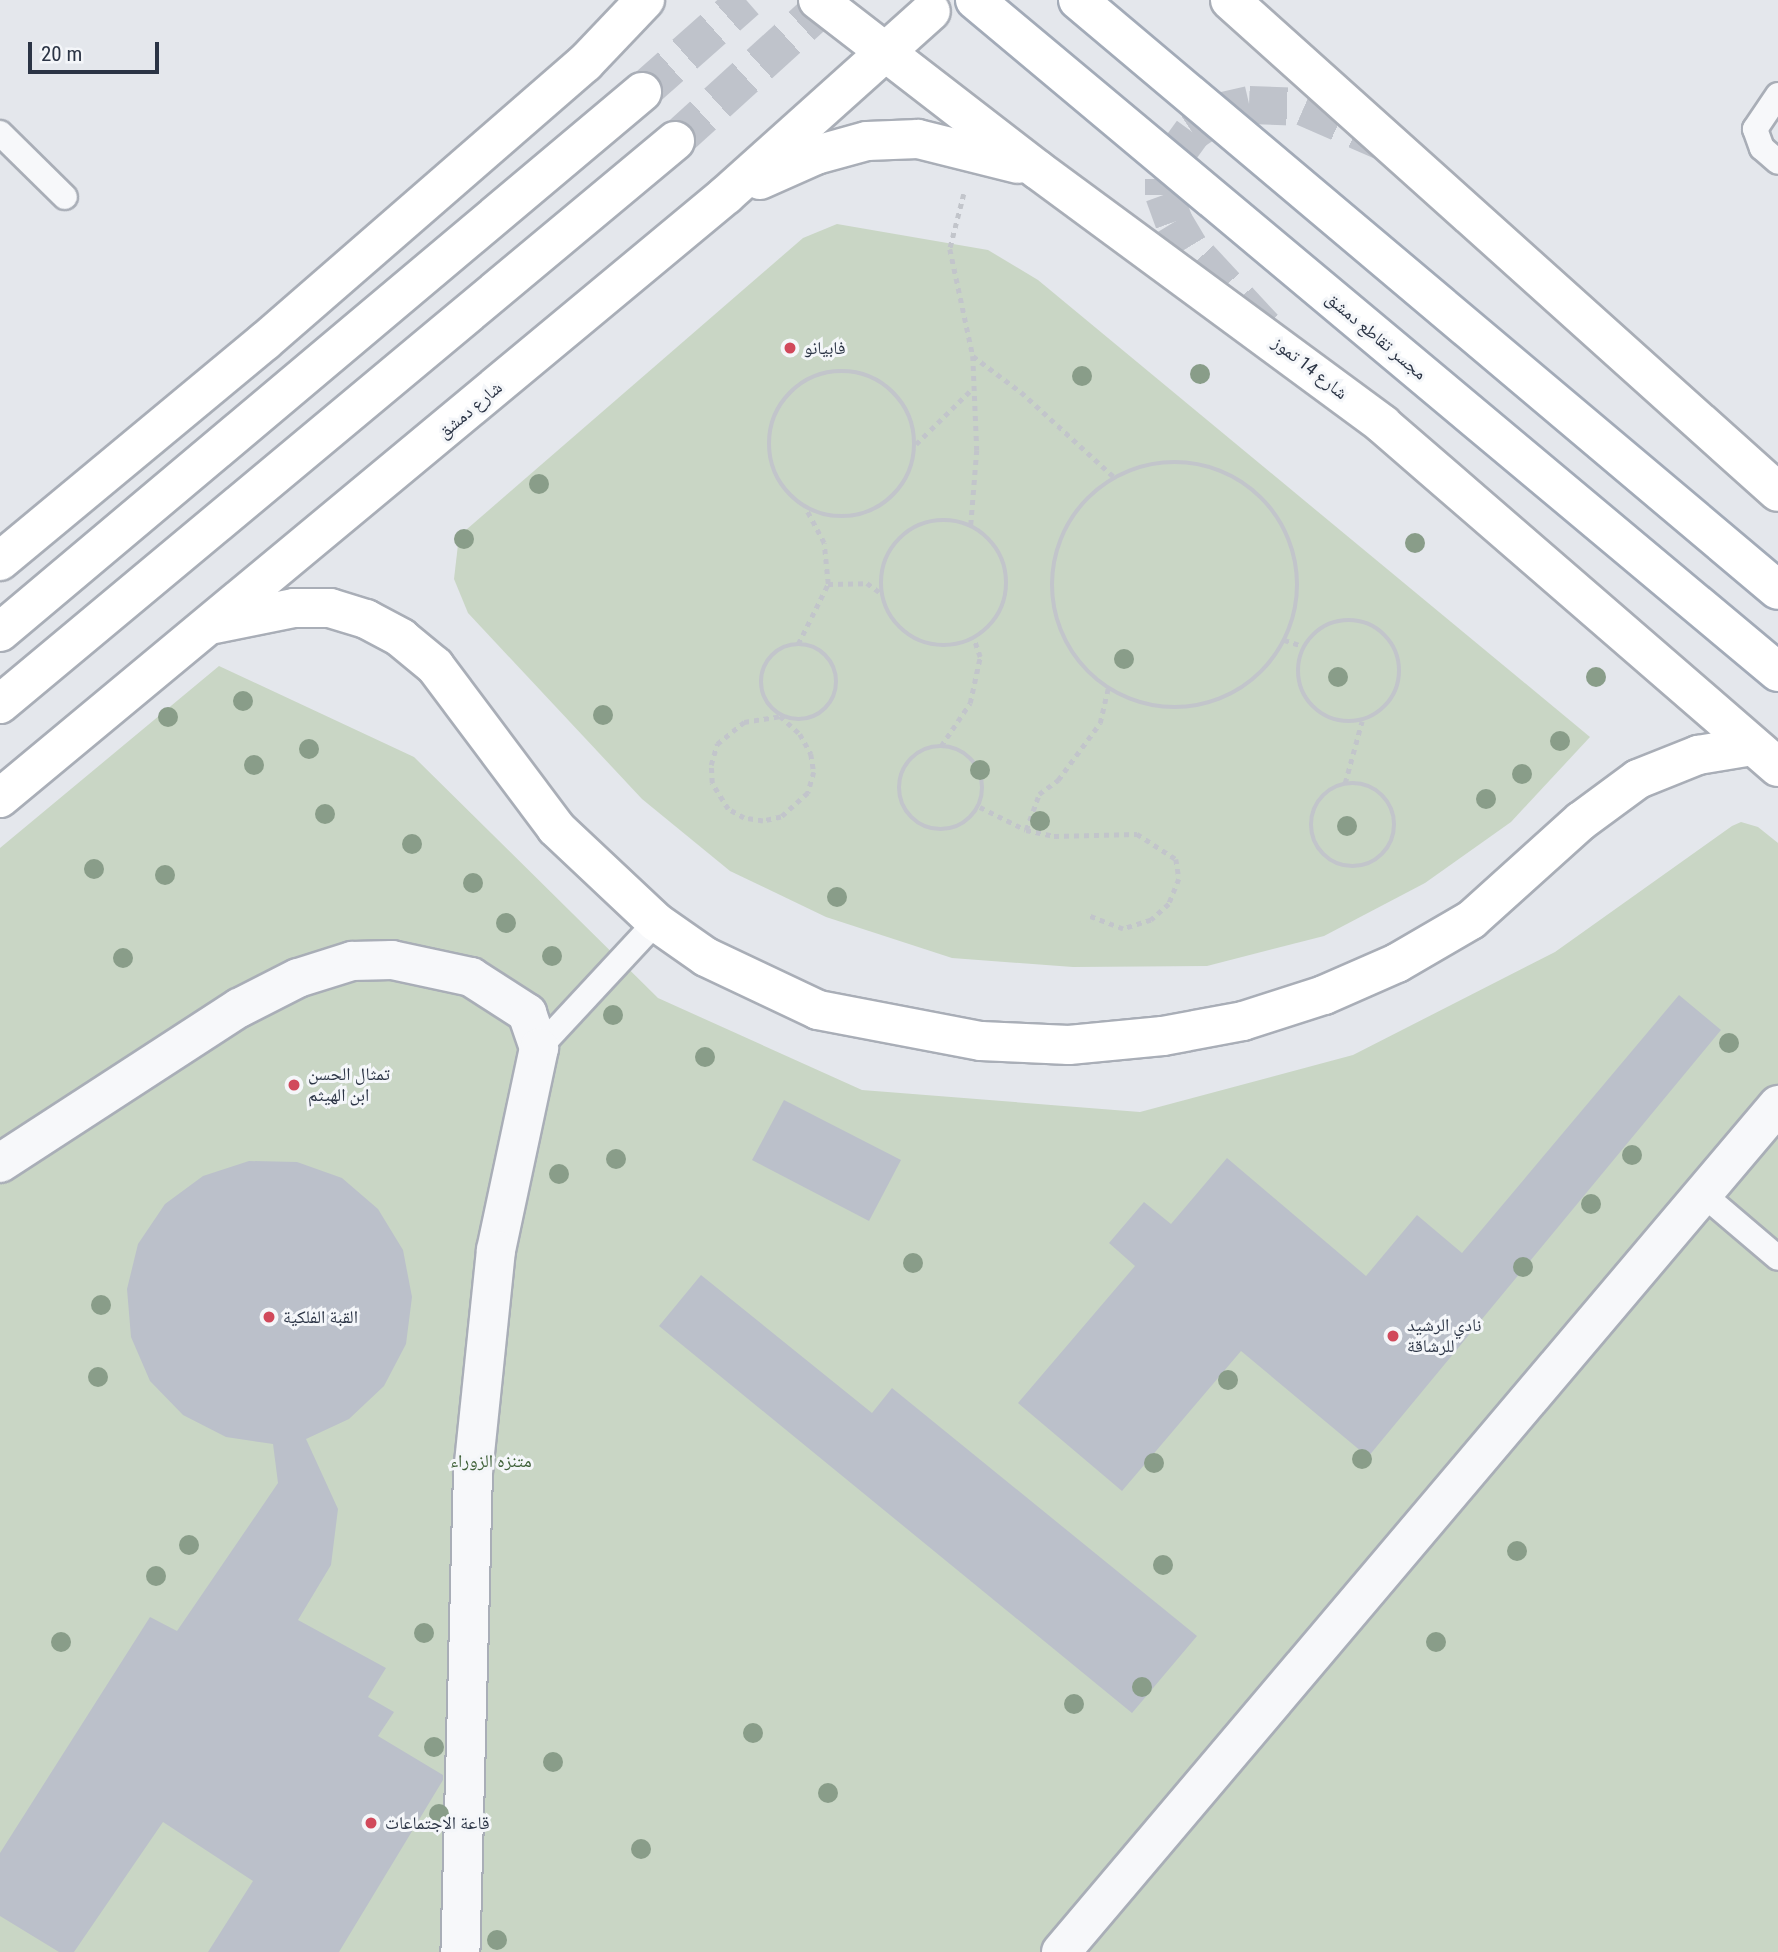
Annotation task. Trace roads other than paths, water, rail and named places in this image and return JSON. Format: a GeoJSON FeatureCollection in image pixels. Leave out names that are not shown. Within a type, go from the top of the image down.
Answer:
{"type":"FeatureCollection","features":[{"type":"Feature","properties":{"kind":"main road"},"geometry":{"type":"LineString","coordinates":[[585,63],[610,21],[615,0]]}},
{"type":"Feature","properties":{"kind":"main road"},"geometry":{"type":"LineString","coordinates":[[0,561],[265,341],[585,63],[645,0]]}},
{"type":"Feature","properties":{"kind":"main road","name":"شارع 14 تموز"},"geometry":{"type":"LineString","coordinates":[[818,0],[1038,170],[1382,424],[1765,756]]}},
{"type":"Feature","properties":{"kind":"main road","name":"مجسر تقاطع دمشق"},"geometry":{"type":"LineString","coordinates":[[975,0],[1778,672]]}},
{"type":"Feature","properties":{"kind":"main road"},"geometry":{"type":"LineString","coordinates":[[1078,0],[1778,590]]}},
{"type":"Feature","properties":{"kind":"main road"},"geometry":{"type":"LineString","coordinates":[[1241,6],[1778,492]]}},
{"type":"Feature","properties":{"kind":"main road","name":"شارع دمشق"},"geometry":{"type":"LineString","coordinates":[[0,798],[214,624],[726,195],[931,11]]}},
{"type":"Feature","properties":{"kind":"main road"},"geometry":{"type":"LineString","coordinates":[[0,632],[642,92]]}},
{"type":"Feature","properties":{"kind":"main road"},"geometry":{"type":"LineString","coordinates":[[726,195],[816,155],[867,141],[918,139],[1038,170]]}},
{"type":"Feature","properties":{"kind":"main road"},"geometry":{"type":"LineString","coordinates":[[0,704],[676,141]]}},
{"type":"Feature","properties":{"kind":"main road"},"geometry":{"type":"LineString","coordinates":[[214,624],[293,608],[330,608],[366,619],[401,638],[435,666],[556,828],[656,922],[706,957],[818,1010],[900,1029],[981,1041],[1069,1045],[1163,1036],[1243,1021],[1324,995],[1397,963],[1471,920],[1580,821],[1638,779],[1698,755],[1765,756]]}},
{"type":"Feature","properties":{"kind":"street"},"geometry":{"type":"LineString","coordinates":[[0,1163],[239,1008],[298,978],[352,961],[392,960],[471,977],[527,1013],[539,1048],[496,1250],[483,1339],[473,1471],[460,1952]]}},
{"type":"Feature","properties":{"kind":"street"},"geometry":{"type":"LineString","coordinates":[[1061,1952],[1778,1105]]}},
{"type":"Feature","properties":{"kind":"lane"},"geometry":{"type":"LineString","coordinates":[[1778,95],[1755,129],[1762,148],[1778,162]]}},
{"type":"Feature","properties":{"kind":"lane"},"geometry":{"type":"LineString","coordinates":[[0,134],[65,197]]}},
{"type":"Feature","properties":{"kind":"lane"},"geometry":{"type":"LineString","coordinates":[[539,1048],[656,922]]}},
{"type":"Feature","properties":{"kind":"lane"},"geometry":{"type":"LineString","coordinates":[[1704,1195],[1778,1258]]}},
{"type":"Feature","properties":{"kind":"tunnel"},"geometry":{"type":"LineString","coordinates":[[642,92],[746,0]]}},
{"type":"Feature","properties":{"kind":"tunnel"},"geometry":{"type":"LineString","coordinates":[[675,141],[830,0]]}},
{"type":"Feature","properties":{"kind":"tunnel"},"geometry":{"type":"LineString","coordinates":[[1264,328],[1189,247],[1174,222],[1164,195],[1164,179],[1177,153],[1192,132],[1223,111],[1249,105],[1304,107],[1382,141]]}},
{"type":"Feature","properties":{"kind":"place","name":"فابيانو"},"geometry":{"type":"Point","coordinates":[790,348]}},
{"type":"Feature","properties":{"kind":"place","name":"تمثال الحسن ابن الهيثم"},"geometry":{"type":"Point","coordinates":[294,1085]}},
{"type":"Feature","properties":{"kind":"place","name":"القبة الفلكية"},"geometry":{"type":"Point","coordinates":[269,1317]}},
{"type":"Feature","properties":{"kind":"place","name":"نادي الرشيد للرشاقة"},"geometry":{"type":"Point","coordinates":[1393,1336]}},
{"type":"Feature","properties":{"kind":"place","name":"قاعة الاجتماعات"},"geometry":{"type":"Point","coordinates":[371,1823]}},
{"type":"Feature","properties":{"kind":"park label","name":"متنزه الزوراء"},"geometry":{"type":"Point","coordinates":[491,1461]}}]}
